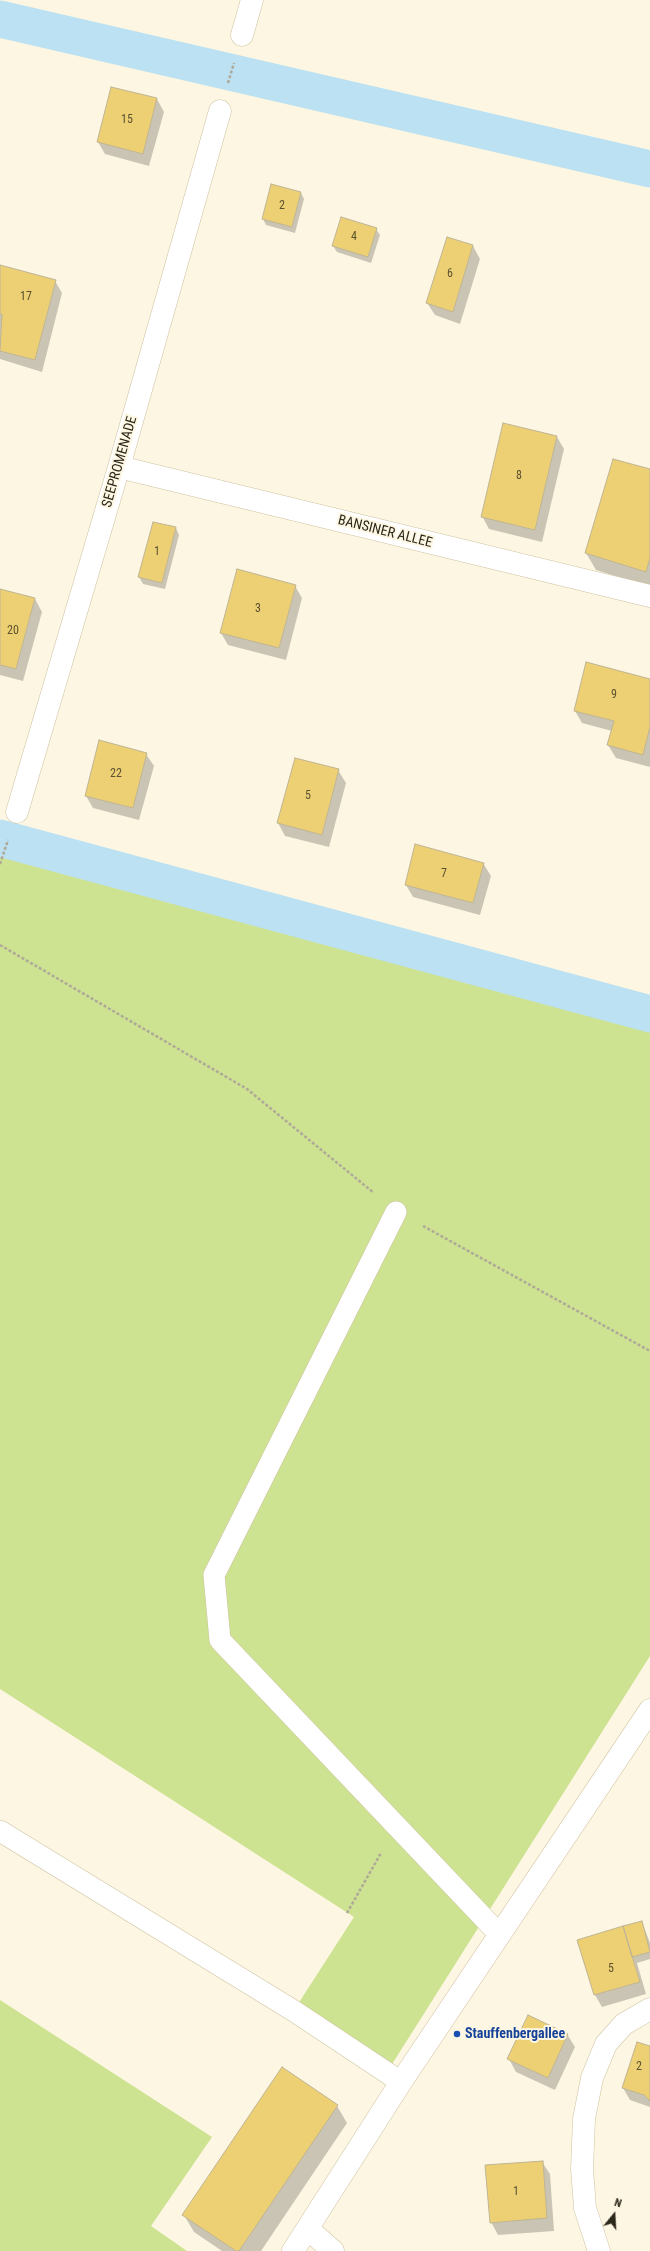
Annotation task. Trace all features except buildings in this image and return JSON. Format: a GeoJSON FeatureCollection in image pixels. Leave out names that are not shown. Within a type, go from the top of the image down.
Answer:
{"type":"FeatureCollection","features":[{"type":"Feature","properties":{"kind":"street"},"geometry":{"type":"LineString","coordinates":[[242,36],[252,0]]}},
{"type":"Feature","properties":{"kind":"street","name":"SEEPROMENADE"},"geometry":{"type":"LineString","coordinates":[[17,812],[119,467],[220,111]]}},
{"type":"Feature","properties":{"kind":"street","name":"BANSINER ALLEE"},"geometry":{"type":"LineString","coordinates":[[119,467],[650,596]]}},
{"type":"Feature","properties":{"kind":"street"},"geometry":{"type":"LineString","coordinates":[[293,2251],[401,2082],[650,1710]]}},
{"type":"Feature","properties":{"kind":"street"},"geometry":{"type":"LineString","coordinates":[[599,2251],[585,2208],[582,2169],[584,2119],[592,2078],[606,2044],[624,2024],[650,2009]]}},
{"type":"Feature","properties":{"kind":"street"},"geometry":{"type":"LineString","coordinates":[[308,2228],[333,2251]]}},
{"type":"Feature","properties":{"kind":"lane"},"geometry":{"type":"LineString","coordinates":[[396,1212],[214,1575],[220,1640],[500,1935]]}},
{"type":"Feature","properties":{"kind":"lane"},"geometry":{"type":"LineString","coordinates":[[0,1831],[294,2011],[401,2082]]}},
{"type":"Feature","properties":{"kind":"path"},"geometry":{"type":"LineString","coordinates":[[220,111],[242,36]]}},
{"type":"Feature","properties":{"kind":"path"},"geometry":{"type":"LineString","coordinates":[[0,945],[247,1089],[396,1212],[650,1351]]}},
{"type":"Feature","properties":{"kind":"path"},"geometry":{"type":"LineString","coordinates":[[346,1913],[396,1826]]}},
{"type":"Feature","properties":{"kind":"green space"},"geometry":{"type":"Polygon","coordinates":[[[0,838],[650,1014],[650,1656],[382,2080],[289,2018],[354,1917],[0,1689],[0,838]]]}},
{"type":"Feature","properties":{"kind":"green space"},"geometry":{"type":"Polygon","coordinates":[[[0,2000],[212,2137],[151,2226],[187,2251],[0,2251],[0,2000]]]}},
{"type":"Feature","properties":{"kind":"waterway"},"geometry":{"type":"LineString","coordinates":[[0,19],[650,169]]}},
{"type":"Feature","properties":{"kind":"waterway"},"geometry":{"type":"LineString","coordinates":[[0,838],[650,1014]]}},
{"type":"Feature","properties":{"kind":"place","name":"Stauffenbergallee"},"geometry":{"type":"Point","coordinates":[457,2034]}}]}
